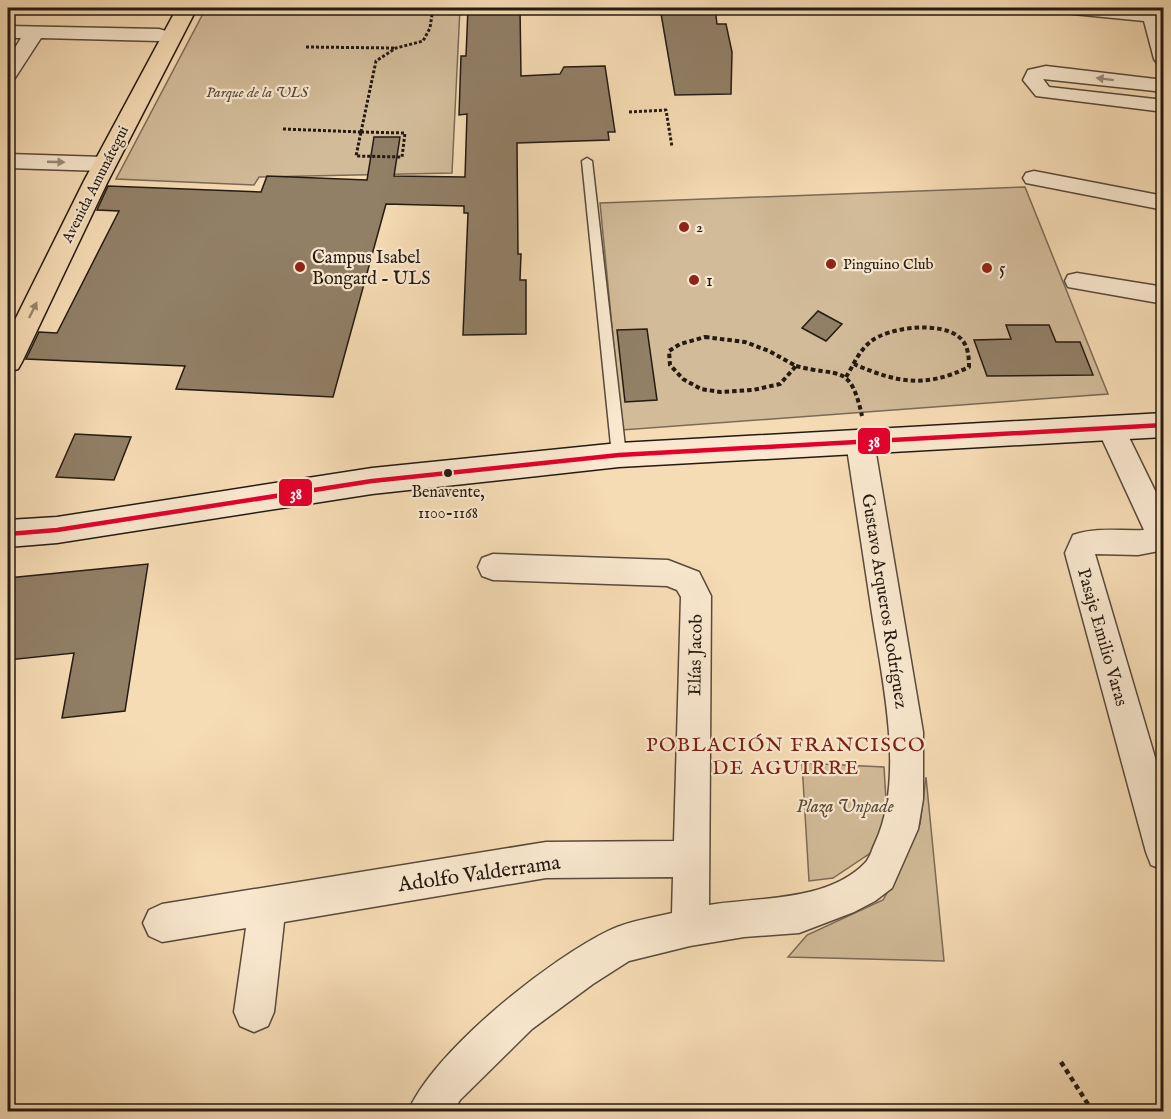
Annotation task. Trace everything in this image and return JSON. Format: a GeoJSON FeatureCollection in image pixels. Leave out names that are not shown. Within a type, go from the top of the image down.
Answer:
{"type":"FeatureCollection","features":[{"type":"Feature","properties":{"kind":"main road","name":"Avenida Amunátegui"},"geometry":{"type":"LineString","coordinates":[[8,362],[95,163],[174,8]]}},
{"type":"Feature","properties":{"kind":"main road","name":"Avenida Amunátegui"},"geometry":{"type":"LineString","coordinates":[[8,312],[187,8]]}},
{"type":"Feature","properties":{"kind":"main road"},"geometry":{"type":"LineString","coordinates":[[8,160],[95,163]]}},
{"type":"Feature","properties":{"kind":"main road"},"geometry":{"type":"LineString","coordinates":[[8,534],[57,530],[372,480],[619,455],[1164,424]]}},
{"type":"Feature","properties":{"kind":"street"},"geometry":{"type":"LineString","coordinates":[[1073,8],[1153,12],[1164,59]]}},
{"type":"Feature","properties":{"kind":"street"},"geometry":{"type":"LineString","coordinates":[[10,24],[35,32],[159,35]]}},
{"type":"Feature","properties":{"kind":"street"},"geometry":{"type":"LineString","coordinates":[[8,74],[13,56],[35,32]]}},
{"type":"Feature","properties":{"kind":"street"},"geometry":{"type":"LineString","coordinates":[[1164,86],[1046,72],[1035,74],[1033,80],[1043,92],[1164,106]]}},
{"type":"Feature","properties":{"kind":"street"},"geometry":{"type":"LineString","coordinates":[[1034,178],[1164,203]]}},
{"type":"Feature","properties":{"kind":"street"},"geometry":{"type":"LineString","coordinates":[[1077,281],[1164,296]]}},
{"type":"Feature","properties":{"kind":"street","name":"Pasaje Emilio Varas"},"geometry":{"type":"LineString","coordinates":[[1111,428],[1159,530],[1156,540],[1147,543],[1092,541],[1083,544],[1080,553],[1164,852]]}},
{"type":"Feature","properties":{"kind":"street","name":"Gustavo Arqueros Rodríguez"},"geometry":{"type":"LineString","coordinates":[[428,1112],[446,1086],[518,1015],[579,970],[622,944],[690,927],[744,918],[799,914],[841,899],[862,888],[879,875],[900,829],[906,799],[906,732],[865,442]]}},
{"type":"Feature","properties":{"kind":"street","name":"Elías Jacob"},"geometry":{"type":"LineString","coordinates":[[493,567],[668,573],[688,581],[696,597],[690,927]]}},
{"type":"Feature","properties":{"kind":"street","name":"Adolfo Valderrama"},"geometry":{"type":"LineString","coordinates":[[162,924],[546,860],[692,859]]}},
{"type":"Feature","properties":{"kind":"street"},"geometry":{"type":"LineString","coordinates":[[254,1012],[267,907]]}},
{"type":"Feature","properties":{"kind":"lane"},"geometry":{"type":"LineString","coordinates":[[587,161],[619,455]]}},
{"type":"Feature","properties":{"kind":"path"},"geometry":{"type":"LineString","coordinates":[[306,47],[396,48],[423,41],[430,28],[433,8]]}},
{"type":"Feature","properties":{"kind":"path"},"geometry":{"type":"LineString","coordinates":[[283,129],[333,128],[361,133],[405,132],[402,157],[356,156],[361,133],[376,61],[396,48]]}},
{"type":"Feature","properties":{"kind":"path"},"geometry":{"type":"LineString","coordinates":[[629,112],[666,110],[672,147]]}},
{"type":"Feature","properties":{"kind":"path"},"geometry":{"type":"LineString","coordinates":[[846,377],[854,364],[870,341],[889,332],[939,328],[959,335],[969,352],[969,367],[937,382],[914,382],[881,377],[854,364]]}},
{"type":"Feature","properties":{"kind":"path"},"geometry":{"type":"LineString","coordinates":[[796,366],[780,384],[753,390],[720,392],[701,389],[683,379],[670,365],[669,351],[677,344],[698,338],[717,337],[746,341],[796,366],[820,369],[846,377],[855,388],[865,442]]}},
{"type":"Feature","properties":{"kind":"path"},"geometry":{"type":"LineString","coordinates":[[1061,1062],[1093,1112]]}},
{"type":"Feature","properties":{"kind":"green space","name":"Parque de la ULS"},"geometry":{"type":"Polygon","coordinates":[[[206,8],[460,8],[452,173],[259,177],[254,185],[116,179],[206,8]]]}},
{"type":"Feature","properties":{"kind":"green space","name":"Pinguino Club"},"geometry":{"type":"Polygon","coordinates":[[[1025,187],[1108,394],[622,430],[600,203],[1025,187]]]}},
{"type":"Feature","properties":{"kind":"green space","name":"Plaza Unpade"},"geometry":{"type":"Polygon","coordinates":[[[802,763],[884,767],[887,817],[872,852],[833,878],[809,881],[802,763]]]}},
{"type":"Feature","properties":{"kind":"green space"},"geometry":{"type":"Polygon","coordinates":[[[926,777],[944,961],[788,957],[807,935],[883,900],[901,868],[920,824],[926,777]]]}},
{"type":"Feature","properties":{"kind":"building"},"geometry":{"type":"Polygon","coordinates":[[[468,8],[520,8],[521,76],[560,74],[564,67],[605,66],[615,132],[608,132],[609,140],[517,143],[518,254],[521,254],[520,280],[526,280],[526,334],[463,335],[468,213],[464,213],[464,206],[386,204],[333,397],[176,389],[185,366],[26,359],[39,332],[57,333],[119,211],[97,210],[108,186],[261,192],[267,176],[367,180],[374,137],[400,137],[394,176],[465,177],[467,114],[459,115],[461,56],[466,56],[468,8]]]}},
{"type":"Feature","properties":{"kind":"building"},"geometry":{"type":"Polygon","coordinates":[[[660,8],[715,8],[717,24],[726,24],[732,52],[731,94],[675,95],[660,8]]]}},
{"type":"Feature","properties":{"kind":"building"},"geometry":{"type":"Polygon","coordinates":[[[818,311],[842,324],[826,341],[802,328],[818,311]]]}},
{"type":"Feature","properties":{"kind":"building"},"geometry":{"type":"Polygon","coordinates":[[[1006,325],[1049,325],[1056,342],[1080,342],[1093,375],[987,376],[974,340],[1011,339],[1006,325]]]}},
{"type":"Feature","properties":{"kind":"building"},"geometry":{"type":"Polygon","coordinates":[[[647,329],[657,400],[625,402],[617,330],[647,329]]]}},
{"type":"Feature","properties":{"kind":"building"},"geometry":{"type":"Polygon","coordinates":[[[75,434],[131,437],[114,480],[56,477],[75,434]]]}},
{"type":"Feature","properties":{"kind":"building"},"geometry":{"type":"Polygon","coordinates":[[[148,564],[125,711],[62,718],[74,653],[8,660],[8,578],[148,564]]]}},
{"type":"Feature","properties":{"kind":"transit line","name":"38"},"geometry":{"type":"LineString","coordinates":[[8,534],[57,530],[372,481],[619,455],[1164,425]]}},
{"type":"Feature","properties":{"kind":"place","name":"2"},"geometry":{"type":"Point","coordinates":[684,227]}},
{"type":"Feature","properties":{"kind":"place","name":"Pinguino Club"},"geometry":{"type":"Point","coordinates":[831,264]}},
{"type":"Feature","properties":{"kind":"place","name":"Campus Isabel Bongard - ULS"},"geometry":{"type":"Point","coordinates":[300,267]}},
{"type":"Feature","properties":{"kind":"place","name":"5"},"geometry":{"type":"Point","coordinates":[987,268]}},
{"type":"Feature","properties":{"kind":"place","name":"1"},"geometry":{"type":"Point","coordinates":[694,280]}},
{"type":"Feature","properties":{"kind":"place","name":"Benavente, 1100-1168"},"geometry":{"type":"Point","coordinates":[448,473]}},
{"type":"Feature","properties":{"kind":"district","name":"POBLACIÓN FRANCISCO DE AGUIRRE"},"geometry":{"type":"Point","coordinates":[786,756]}}]}
